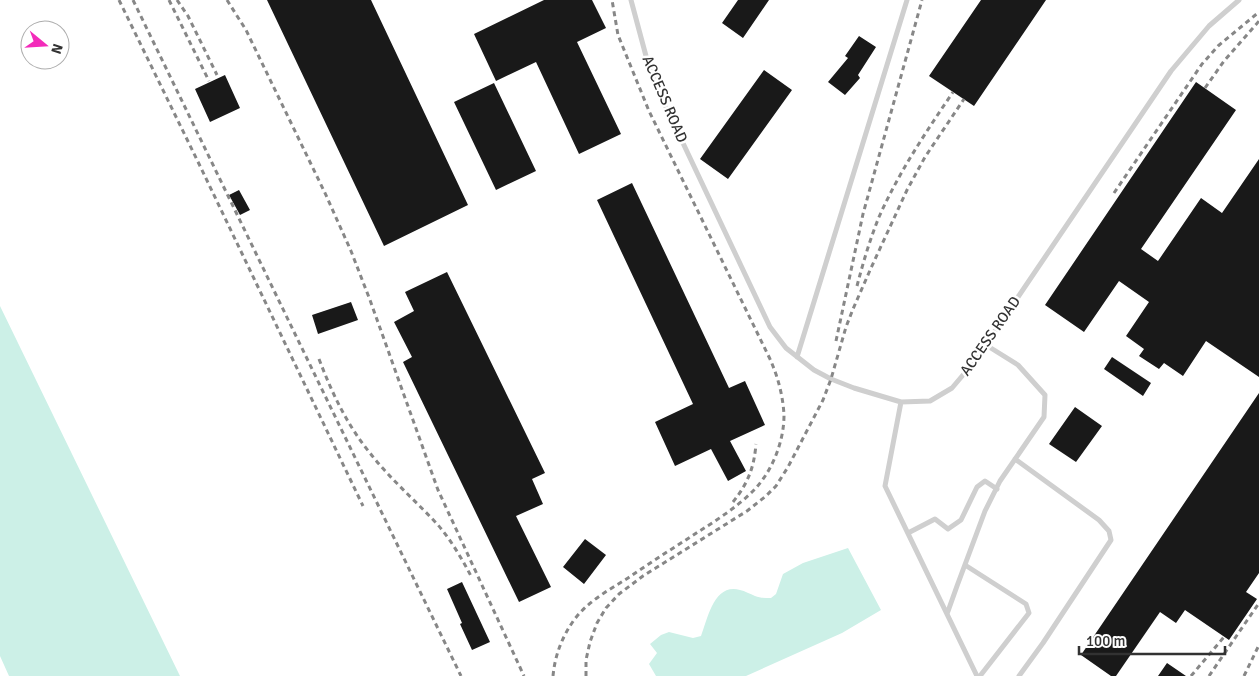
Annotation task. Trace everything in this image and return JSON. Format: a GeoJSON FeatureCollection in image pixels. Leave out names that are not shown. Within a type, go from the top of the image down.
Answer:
{"type":"FeatureCollection","features":[{"type":"Feature","properties":{"kind":"lane","name":"ACCESS ROAD"},"geometry":{"type":"LineString","coordinates":[[632,0],[646,56],[660,95],[770,327],[786,348],[814,370],[832,380],[901,402],[930,401],[952,388],[974,362],[1171,71],[1209,26],[1239,0]]}},
{"type":"Feature","properties":{"kind":"lane"},"geometry":{"type":"LineString","coordinates":[[797,357],[907,0]]}},
{"type":"Feature","properties":{"kind":"lane"},"geometry":{"type":"LineString","coordinates":[[947,614],[985,511],[1015,459],[1044,417],[1045,396],[1018,365],[986,345]]}},
{"type":"Feature","properties":{"kind":"lane"},"geometry":{"type":"LineString","coordinates":[[901,402],[885,486],[979,676],[1028,613],[1026,604],[965,565]]}},
{"type":"Feature","properties":{"kind":"lane"},"geometry":{"type":"LineString","coordinates":[[1015,459],[1099,520],[1109,531],[1111,540],[1019,676]]}},
{"type":"Feature","properties":{"kind":"lane"},"geometry":{"type":"LineString","coordinates":[[908,533],[934,519],[948,529],[961,520],[977,487],[985,481],[997,489]]}},
{"type":"Feature","properties":{"kind":"shaded area"},"geometry":{"type":"Polygon","coordinates":[[[0,306],[180,676],[9,676],[0,656],[0,306]]]}},
{"type":"Feature","properties":{"kind":"shaded area"},"geometry":{"type":"Polygon","coordinates":[[[848,548],[881,610],[842,633],[746,676],[656,676],[649,664],[657,653],[650,644],[661,635],[669,632],[693,638],[701,636],[713,604],[724,592],[731,589],[740,590],[759,597],[771,598],[776,594],[783,574],[803,563],[848,548]]]}},
{"type":"Feature","properties":{"kind":"building"},"geometry":{"type":"Polygon","coordinates":[[[267,0],[371,0],[468,205],[384,246],[267,0]]]}},
{"type":"Feature","properties":{"kind":"building"},"geometry":{"type":"Polygon","coordinates":[[[544,0],[592,0],[606,28],[577,42],[621,134],[579,154],[536,62],[496,81],[474,34],[544,0]]]}},
{"type":"Feature","properties":{"kind":"building"},"geometry":{"type":"Polygon","coordinates":[[[738,0],[769,0],[743,38],[722,23],[738,0]]]}},
{"type":"Feature","properties":{"kind":"building"},"geometry":{"type":"Polygon","coordinates":[[[981,0],[1046,0],[974,106],[929,76],[981,0]]]}},
{"type":"Feature","properties":{"kind":"building"},"geometry":{"type":"Polygon","coordinates":[[[859,36],[876,47],[858,75],[860,78],[845,95],[828,82],[848,58],[845,56],[859,36]]]}},
{"type":"Feature","properties":{"kind":"building"},"geometry":{"type":"Polygon","coordinates":[[[764,70],[792,90],[728,179],[700,159],[764,70]]]}},
{"type":"Feature","properties":{"kind":"building"},"geometry":{"type":"Polygon","coordinates":[[[225,75],[240,108],[210,122],[195,89],[225,75]]]}},
{"type":"Feature","properties":{"kind":"building"},"geometry":{"type":"Polygon","coordinates":[[[1196,82],[1236,110],[1141,249],[1158,261],[1201,198],[1222,213],[1259,159],[1259,377],[1206,341],[1183,376],[1164,363],[1159,369],[1139,356],[1144,349],[1126,336],[1149,302],[1119,281],[1084,332],[1045,305],[1196,82]]]}},
{"type":"Feature","properties":{"kind":"building"},"geometry":{"type":"Polygon","coordinates":[[[494,83],[536,171],[496,190],[454,102],[494,83]]]}},
{"type":"Feature","properties":{"kind":"building"},"geometry":{"type":"Polygon","coordinates":[[[632,183],[729,388],[745,381],[765,425],[730,441],[746,471],[728,481],[711,449],[675,466],[655,422],[693,404],[597,200],[632,183]]]}},
{"type":"Feature","properties":{"kind":"building"},"geometry":{"type":"Polygon","coordinates":[[[239,190],[250,210],[240,215],[229,195],[239,190]]]}},
{"type":"Feature","properties":{"kind":"building"},"geometry":{"type":"Polygon","coordinates":[[[447,272],[545,473],[532,479],[543,504],[516,516],[551,587],[519,602],[403,362],[412,357],[394,322],[414,311],[405,292],[447,272]]]}},
{"type":"Feature","properties":{"kind":"building"},"geometry":{"type":"Polygon","coordinates":[[[351,302],[358,320],[318,334],[312,315],[351,302]]]}},
{"type":"Feature","properties":{"kind":"building"},"geometry":{"type":"Polygon","coordinates":[[[1112,357],[1151,383],[1143,396],[1104,369],[1112,357]]]}},
{"type":"Feature","properties":{"kind":"building"},"geometry":{"type":"Polygon","coordinates":[[[1259,393],[1259,573],[1246,592],[1257,599],[1229,640],[1185,610],[1176,623],[1160,612],[1116,676],[1111,676],[1081,655],[1259,393]]]}},
{"type":"Feature","properties":{"kind":"building"},"geometry":{"type":"Polygon","coordinates":[[[1075,407],[1102,426],[1076,462],[1049,444],[1075,407]]]}},
{"type":"Feature","properties":{"kind":"building"},"geometry":{"type":"Polygon","coordinates":[[[585,539],[606,555],[584,584],[563,567],[585,539]]]}},
{"type":"Feature","properties":{"kind":"building"},"geometry":{"type":"Polygon","coordinates":[[[462,582],[490,642],[472,650],[447,589],[462,582]]]}},
{"type":"Feature","properties":{"kind":"building"},"geometry":{"type":"Polygon","coordinates":[[[1167,663],[1186,676],[1158,676],[1167,663]]]}},
{"type":"Feature","properties":{"kind":"railway"},"geometry":{"type":"LineString","coordinates":[[119,0],[363,506]]}},
{"type":"Feature","properties":{"kind":"railway"},"geometry":{"type":"LineString","coordinates":[[133,0],[461,676]]}},
{"type":"Feature","properties":{"kind":"railway"},"geometry":{"type":"LineString","coordinates":[[169,0],[209,81]]}},
{"type":"Feature","properties":{"kind":"railway"},"geometry":{"type":"LineString","coordinates":[[177,0],[188,16],[217,75]]}},
{"type":"Feature","properties":{"kind":"railway"},"geometry":{"type":"LineString","coordinates":[[227,0],[246,30],[351,251],[438,490],[524,676]]}},
{"type":"Feature","properties":{"kind":"railway"},"geometry":{"type":"LineString","coordinates":[[553,676],[555,661],[563,640],[574,620],[586,607],[599,596],[720,518],[753,491],[766,475],[776,456],[782,436],[784,415],[780,387],[773,366],[649,111],[618,35],[612,0]]}},
{"type":"Feature","properties":{"kind":"railway"},"geometry":{"type":"LineString","coordinates":[[836,341],[863,214],[922,0]]}},
{"type":"Feature","properties":{"kind":"railway"},"geometry":{"type":"LineString","coordinates":[[1114,193],[1202,64],[1218,46],[1259,12]]}},
{"type":"Feature","properties":{"kind":"railway"},"geometry":{"type":"LineString","coordinates":[[1205,88],[1224,61],[1259,21]]}},
{"type":"Feature","properties":{"kind":"railway"},"geometry":{"type":"LineString","coordinates":[[857,286],[873,234],[887,200],[913,153],[953,92]]}},
{"type":"Feature","properties":{"kind":"railway"},"geometry":{"type":"LineString","coordinates":[[586,676],[586,660],[597,623],[606,608],[619,594],[643,576],[747,511],[776,486],[823,400],[853,309],[907,190],[925,157],[964,99]]}},
{"type":"Feature","properties":{"kind":"railway"},"geometry":{"type":"LineString","coordinates":[[319,359],[329,384],[354,431],[386,472],[443,531],[471,576]]}},
{"type":"Feature","properties":{"kind":"railway"},"geometry":{"type":"LineString","coordinates":[[733,502],[749,475],[754,461],[756,444]]}},
{"type":"Feature","properties":{"kind":"railway"},"geometry":{"type":"LineString","coordinates":[[1209,676],[1259,603]]}},
{"type":"Feature","properties":{"kind":"railway"},"geometry":{"type":"LineString","coordinates":[[1191,676],[1224,637]]}},
{"type":"Feature","properties":{"kind":"railway"},"geometry":{"type":"LineString","coordinates":[[1244,676],[1259,645]]}}]}
